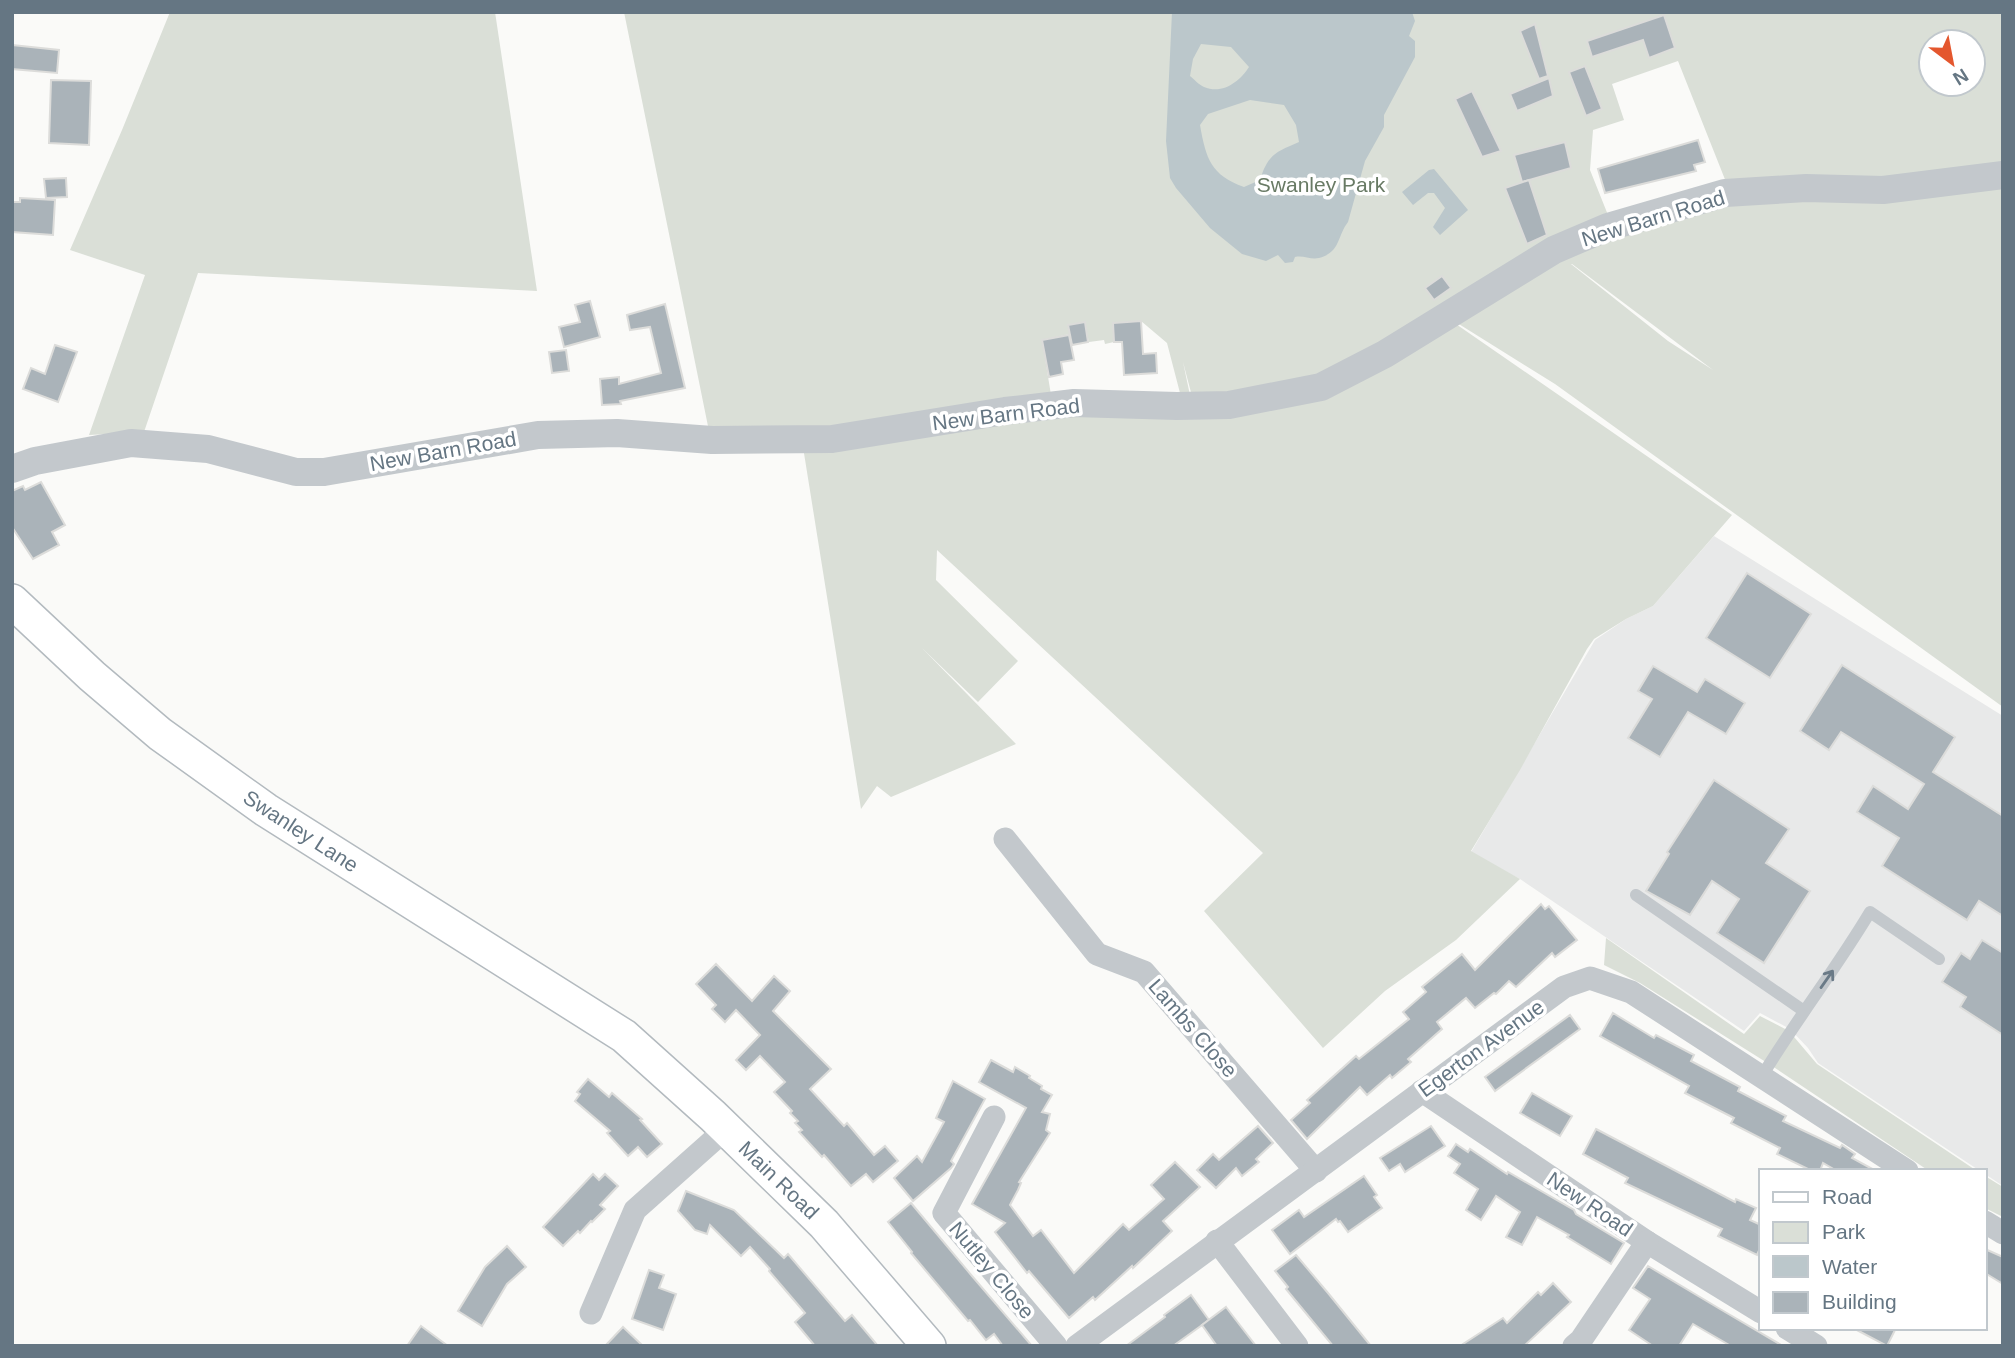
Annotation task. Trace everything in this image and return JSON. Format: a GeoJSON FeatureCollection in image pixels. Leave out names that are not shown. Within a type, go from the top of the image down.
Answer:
{"type":"FeatureCollection","features":[{"type":"Feature","properties":{"kind":"main road","name":"Swanley Lane"},"geometry":{"type":"LineString","coordinates":[[12,601],[92,676],[160,734],[266,810],[614,1029]]}},
{"type":"Feature","properties":{"kind":"main road","name":"Main Road"},"geometry":{"type":"LineString","coordinates":[[614,1029],[726,1129],[824,1224],[929,1346]]}},
{"type":"Feature","properties":{"kind":"street","name":"New Barn Road"},"geometry":{"type":"LineString","coordinates":[[12,469],[35,461],[131,443],[208,449],[296,472],[324,472],[538,435],[617,433],[712,440],[804,441],[1074,403],[1229,405],[1321,387],[1385,354],[1554,250],[1608,227],[1725,194],[1805,188],[1883,190],[2003,175]]}},
{"type":"Feature","properties":{"kind":"street","name":"Lambs Close"},"geometry":{"type":"LineString","coordinates":[[1005,839],[1097,954],[1144,972],[1316,1171]]}},
{"type":"Feature","properties":{"kind":"street","name":"Egerton Avenue"},"geometry":{"type":"LineString","coordinates":[[1077,1346],[1564,987],[1590,978],[1631,992],[1904,1169]]}},
{"type":"Feature","properties":{"kind":"street","name":"New Road"},"geometry":{"type":"LineString","coordinates":[[1422,1091],[1647,1242],[1759,1311]]}},
{"type":"Feature","properties":{"kind":"street","name":"Nutley Close"},"geometry":{"type":"LineString","coordinates":[[994,1117],[944,1213],[1056,1346]]}},
{"type":"Feature","properties":{"kind":"street"},"geometry":{"type":"LineString","coordinates":[[591,1313],[635,1210],[726,1129]]}},
{"type":"Feature","properties":{"kind":"street"},"geometry":{"type":"LineString","coordinates":[[1987,1223],[2003,1233]]}},
{"type":"Feature","properties":{"kind":"street"},"geometry":{"type":"LineString","coordinates":[[1217,1241],[1297,1346]]}},
{"type":"Feature","properties":{"kind":"street"},"geometry":{"type":"LineString","coordinates":[[1574,1346],[1581,1340],[1647,1242]]}},
{"type":"Feature","properties":{"kind":"street"},"geometry":{"type":"LineString","coordinates":[[1790,1330],[1815,1346]]}},
{"type":"Feature","properties":{"kind":"lane"},"geometry":{"type":"LineString","coordinates":[[1636,895],[1804,1011]]}},
{"type":"Feature","properties":{"kind":"lane"},"geometry":{"type":"LineString","coordinates":[[1762,1076],[1870,912],[1939,960]]}},
{"type":"Feature","properties":{"kind":"shaded area"},"geometry":{"type":"Polygon","coordinates":[[[1714,536],[2003,716],[2003,1186],[1987,1175],[1987,1169],[1977,1169],[1818,1063],[1790,1029],[1760,1013],[1744,1031],[1520,879],[1470,854],[1595,640],[1626,619],[1653,606],[1714,536]]]}},
{"type":"Feature","properties":{"kind":"green space"},"geometry":{"type":"Polygon","coordinates":[[[170,12],[495,12],[537,291],[198,273],[144,432],[89,435],[145,275],[70,250],[170,12]]]}},
{"type":"Feature","properties":{"kind":"green space","name":"Swanley Park"},"geometry":{"type":"Polygon","coordinates":[[[624,12],[2003,12],[2003,169],[1899,183],[1726,182],[1678,61],[1612,84],[1624,120],[1593,130],[1590,170],[1608,215],[1354,367],[1193,400],[1183,362],[1191,400],[1180,393],[1167,343],[1141,321],[1114,323],[1114,342],[1105,344],[1104,340],[1089,342],[1084,322],[1068,325],[1070,334],[1042,340],[1051,395],[897,422],[710,436],[624,12]]]}},
{"type":"Feature","properties":{"kind":"green space"},"geometry":{"type":"Polygon","coordinates":[[[2003,180],[2003,707],[1555,384],[1454,321],[1558,254],[1707,205],[2003,180]],[[1572,264],[1668,341],[1713,370],[1572,264]]]}},
{"type":"Feature","properties":{"kind":"green space"},"geometry":{"type":"Polygon","coordinates":[[[1453,322],[1732,515],[1653,606],[1594,639],[1587,649],[1520,770],[1471,851],[1520,879],[1456,940],[1385,991],[1323,1048],[1204,911],[1263,853],[937,550],[936,580],[1018,661],[978,702],[922,648],[1016,744],[891,797],[877,786],[861,809],[803,447],[1037,412],[1228,411],[1453,322]]]}},
{"type":"Feature","properties":{"kind":"green space"},"geometry":{"type":"Polygon","coordinates":[[[1606,938],[1744,1034],[1760,1016],[1789,1031],[1817,1064],[1974,1169],[1926,1169],[1769,1064],[1640,983],[1604,965],[1606,938]]]}},
{"type":"Feature","properties":{"kind":"green space"},"geometry":{"type":"Polygon","coordinates":[[[1987,1177],[2003,1187],[2003,1217],[1987,1209],[1987,1177]]]}},
{"type":"Feature","properties":{"kind":"water"},"geometry":{"type":"Polygon","coordinates":[[[1172,12],[1412,12],[1415,21],[1409,36],[1415,41],[1415,57],[1384,115],[1384,127],[1365,161],[1348,222],[1335,248],[1326,255],[1316,258],[1295,257],[1293,262],[1285,263],[1278,255],[1266,261],[1242,254],[1210,228],[1176,188],[1170,178],[1166,141],[1172,12]],[[1201,44],[1193,59],[1190,76],[1204,87],[1224,88],[1241,77],[1249,67],[1231,47],[1201,44]],[[1250,100],[1208,114],[1200,125],[1212,164],[1224,177],[1244,187],[1260,180],[1266,164],[1274,155],[1299,142],[1296,125],[1284,105],[1250,100]]]}},
{"type":"Feature","properties":{"kind":"water"},"geometry":{"type":"Polygon","coordinates":[[[1434,169],[1468,210],[1440,235],[1433,227],[1445,208],[1434,193],[1428,193],[1413,205],[1402,192],[1429,170],[1434,169]]]}},
{"type":"Feature","properties":{"kind":"building"},"geometry":{"type":"Polygon","coordinates":[[[1664,15],[1675,48],[1649,58],[1643,40],[1592,57],[1587,41],[1664,15]]]}},
{"type":"Feature","properties":{"kind":"building"},"geometry":{"type":"Polygon","coordinates":[[[1535,24],[1548,76],[1539,79],[1520,31],[1535,24]]]}},
{"type":"Feature","properties":{"kind":"building"},"geometry":{"type":"Polygon","coordinates":[[[12,45],[59,50],[57,73],[12,69],[12,45]]]}},
{"type":"Feature","properties":{"kind":"building"},"geometry":{"type":"Polygon","coordinates":[[[1585,66],[1602,109],[1586,116],[1569,72],[1585,66]]]}},
{"type":"Feature","properties":{"kind":"building"},"geometry":{"type":"Polygon","coordinates":[[[1549,78],[1553,96],[1517,111],[1510,94],[1549,78]]]}},
{"type":"Feature","properties":{"kind":"building"},"geometry":{"type":"Polygon","coordinates":[[[51,80],[91,81],[89,145],[49,143],[51,80]]]}},
{"type":"Feature","properties":{"kind":"building"},"geometry":{"type":"Polygon","coordinates":[[[1472,91],[1501,151],[1482,157],[1455,99],[1472,91]]]}},
{"type":"Feature","properties":{"kind":"building"},"geometry":{"type":"Polygon","coordinates":[[[1698,140],[1705,162],[1694,165],[1696,171],[1605,193],[1598,169],[1698,140]]]}},
{"type":"Feature","properties":{"kind":"building"},"geometry":{"type":"Polygon","coordinates":[[[1565,142],[1571,168],[1522,182],[1514,155],[1565,142]]]}},
{"type":"Feature","properties":{"kind":"building"},"geometry":{"type":"Polygon","coordinates":[[[66,178],[67,197],[46,198],[44,179],[66,178]]]}},
{"type":"Feature","properties":{"kind":"building"},"geometry":{"type":"Polygon","coordinates":[[[1529,180],[1547,235],[1527,244],[1505,188],[1529,180]]]}},
{"type":"Feature","properties":{"kind":"building"},"geometry":{"type":"Polygon","coordinates":[[[20,198],[55,200],[53,235],[12,232],[12,202],[20,202],[20,198]]]}},
{"type":"Feature","properties":{"kind":"building"},"geometry":{"type":"Polygon","coordinates":[[[1442,276],[1451,288],[1434,300],[1425,288],[1442,276]]]}},
{"type":"Feature","properties":{"kind":"building"},"geometry":{"type":"Polygon","coordinates":[[[590,301],[600,337],[564,347],[559,327],[580,322],[575,305],[590,301]]]}},
{"type":"Feature","properties":{"kind":"building"},"geometry":{"type":"Polygon","coordinates":[[[665,304],[685,388],[620,401],[621,404],[602,405],[600,379],[619,377],[619,384],[661,373],[650,327],[630,330],[627,315],[665,304]]]}},
{"type":"Feature","properties":{"kind":"building"},"geometry":{"type":"Polygon","coordinates":[[[1141,321],[1143,354],[1156,353],[1157,373],[1124,375],[1122,342],[1114,342],[1113,323],[1141,321]]]}},
{"type":"Feature","properties":{"kind":"building"},"geometry":{"type":"Polygon","coordinates":[[[1085,322],[1088,342],[1072,345],[1068,325],[1085,322]]]}},
{"type":"Feature","properties":{"kind":"building"},"geometry":{"type":"Polygon","coordinates":[[[1069,335],[1074,360],[1061,362],[1063,374],[1049,377],[1042,340],[1069,335]]]}},
{"type":"Feature","properties":{"kind":"building"},"geometry":{"type":"Polygon","coordinates":[[[55,345],[77,352],[58,402],[23,389],[31,368],[45,374],[55,345]]]}},
{"type":"Feature","properties":{"kind":"building"},"geometry":{"type":"Polygon","coordinates":[[[566,350],[569,371],[552,373],[549,352],[566,350]]]}},
{"type":"Feature","properties":{"kind":"building"},"geometry":{"type":"Polygon","coordinates":[[[41,482],[65,525],[52,532],[59,545],[33,559],[12,527],[12,491],[23,486],[25,490],[41,482]]]}},
{"type":"Feature","properties":{"kind":"building"},"geometry":{"type":"Polygon","coordinates":[[[1747,573],[1811,614],[1770,678],[1706,638],[1747,573]]]}},
{"type":"Feature","properties":{"kind":"building"},"geometry":{"type":"Polygon","coordinates":[[[1842,665],[1955,737],[1933,772],[2003,816],[2003,916],[1979,901],[1967,920],[1882,866],[1899,838],[1857,812],[1873,786],[1908,809],[1924,784],[1841,732],[1829,750],[1800,731],[1842,665]]]}},
{"type":"Feature","properties":{"kind":"building"},"geometry":{"type":"Polygon","coordinates":[[[1653,666],[1697,692],[1705,679],[1745,703],[1726,734],[1688,712],[1660,757],[1628,738],[1652,699],[1638,691],[1653,666]]]}},
{"type":"Feature","properties":{"kind":"building"},"geometry":{"type":"Polygon","coordinates":[[[1714,780],[1789,829],[1766,863],[1810,891],[1764,963],[1717,933],[1739,899],[1712,881],[1690,915],[1646,891],[1669,854],[1667,852],[1714,780]]]}},
{"type":"Feature","properties":{"kind":"building"},"geometry":{"type":"Polygon","coordinates":[[[1541,904],[1545,909],[1549,906],[1577,940],[1555,957],[1552,953],[1516,987],[1509,981],[1475,1008],[1466,998],[1437,1022],[1442,1029],[1408,1059],[1411,1062],[1392,1078],[1390,1075],[1367,1095],[1360,1087],[1307,1139],[1291,1120],[1310,1103],[1307,1100],[1356,1056],[1359,1059],[1409,1019],[1403,1012],[1426,992],[1422,987],[1462,954],[1475,970],[1541,904]]]}},
{"type":"Feature","properties":{"kind":"building"},"geometry":{"type":"Polygon","coordinates":[[[1982,940],[2003,953],[2003,1035],[1960,1007],[1966,997],[1942,982],[1961,953],[1970,959],[1982,940]]]}},
{"type":"Feature","properties":{"kind":"building"},"geometry":{"type":"Polygon","coordinates":[[[716,964],[752,1001],[774,976],[790,991],[773,1011],[831,1069],[810,1089],[844,1126],[847,1123],[874,1155],[885,1146],[898,1161],[873,1182],[866,1174],[851,1186],[799,1132],[802,1130],[795,1123],[798,1121],[790,1113],[792,1111],[774,1092],[785,1082],[760,1056],[746,1070],[736,1060],[760,1035],[736,1010],[725,1022],[712,1009],[716,1005],[696,984],[716,964]]]}},
{"type":"Feature","properties":{"kind":"building"},"geometry":{"type":"Polygon","coordinates":[[[1613,1013],[1654,1038],[1656,1035],[1694,1055],[1691,1061],[1740,1087],[1738,1091],[1786,1116],[1783,1121],[1840,1148],[1842,1145],[1855,1154],[1852,1158],[1872,1169],[1834,1169],[1823,1163],[1821,1169],[1808,1169],[1777,1154],[1780,1148],[1731,1123],[1734,1118],[1685,1093],[1689,1086],[1600,1036],[1613,1013]]]}},
{"type":"Feature","properties":{"kind":"building"},"geometry":{"type":"Polygon","coordinates":[[[1570,1015],[1580,1029],[1495,1091],[1485,1077],[1570,1015]]]}},
{"type":"Feature","properties":{"kind":"building"},"geometry":{"type":"Polygon","coordinates":[[[991,1060],[1013,1072],[1015,1067],[1052,1095],[1042,1112],[1050,1114],[1046,1130],[1050,1133],[1019,1182],[1021,1183],[1010,1205],[1033,1236],[1041,1230],[1074,1273],[1123,1224],[1129,1230],[1164,1199],[1151,1185],[1175,1162],[1200,1187],[1163,1221],[1172,1231],[1133,1268],[1132,1266],[1095,1300],[1093,1297],[1069,1318],[1029,1271],[1027,1273],[995,1232],[1005,1223],[972,1204],[1026,1108],[979,1082],[991,1060]]]}},
{"type":"Feature","properties":{"kind":"building"},"geometry":{"type":"Polygon","coordinates":[[[588,1079],[609,1097],[612,1093],[642,1119],[640,1120],[662,1144],[647,1157],[638,1147],[628,1156],[607,1133],[610,1131],[575,1101],[580,1094],[577,1092],[588,1079]]]}},
{"type":"Feature","properties":{"kind":"building"},"geometry":{"type":"Polygon","coordinates":[[[953,1081],[985,1099],[951,1161],[954,1164],[913,1201],[894,1178],[917,1156],[922,1162],[944,1122],[936,1118],[953,1081]]]}},
{"type":"Feature","properties":{"kind":"building"},"geometry":{"type":"Polygon","coordinates":[[[1532,1093],[1572,1116],[1560,1136],[1520,1113],[1532,1093]]]}},
{"type":"Feature","properties":{"kind":"building"},"geometry":{"type":"Polygon","coordinates":[[[1258,1126],[1273,1143],[1256,1159],[1259,1162],[1242,1176],[1236,1168],[1216,1188],[1197,1170],[1213,1154],[1219,1160],[1258,1126]]]}},
{"type":"Feature","properties":{"kind":"building"},"geometry":{"type":"Polygon","coordinates":[[[1431,1126],[1445,1146],[1405,1172],[1400,1164],[1389,1171],[1380,1158],[1431,1126]]]}},
{"type":"Feature","properties":{"kind":"building"},"geometry":{"type":"Polygon","coordinates":[[[1596,1129],[1735,1202],[1736,1199],[1756,1208],[1750,1220],[1759,1224],[1757,1255],[1718,1236],[1722,1229],[1625,1183],[1628,1178],[1583,1154],[1596,1129]]]}},
{"type":"Feature","properties":{"kind":"building"},"geometry":{"type":"Polygon","coordinates":[[[1456,1144],[1468,1152],[1470,1149],[1507,1174],[1508,1172],[1574,1210],[1576,1214],[1624,1243],[1611,1264],[1537,1217],[1522,1245],[1506,1237],[1520,1212],[1496,1196],[1481,1220],[1466,1210],[1478,1189],[1454,1173],[1460,1164],[1448,1156],[1456,1144]]]}},
{"type":"Feature","properties":{"kind":"building"},"geometry":{"type":"Polygon","coordinates":[[[593,1174],[599,1180],[605,1174],[618,1186],[600,1205],[605,1209],[563,1246],[543,1227],[593,1174]]]}},
{"type":"Feature","properties":{"kind":"building"},"geometry":{"type":"Polygon","coordinates":[[[1364,1176],[1382,1208],[1348,1232],[1336,1219],[1290,1254],[1272,1230],[1299,1210],[1304,1217],[1364,1176]]]}},
{"type":"Feature","properties":{"kind":"building"},"geometry":{"type":"Polygon","coordinates":[[[686,1191],[734,1210],[784,1258],[788,1254],[845,1321],[852,1315],[878,1346],[815,1346],[795,1322],[805,1313],[750,1247],[741,1256],[710,1225],[707,1234],[695,1230],[678,1211],[686,1191]]]}},
{"type":"Feature","properties":{"kind":"building"},"geometry":{"type":"Polygon","coordinates":[[[911,1203],[1032,1346],[1003,1346],[994,1334],[986,1340],[970,1320],[968,1321],[888,1222],[911,1203]]]}},
{"type":"Feature","properties":{"kind":"building"},"geometry":{"type":"Polygon","coordinates":[[[507,1246],[526,1267],[507,1284],[482,1326],[458,1311],[485,1267],[507,1246]]]}},
{"type":"Feature","properties":{"kind":"building"},"geometry":{"type":"Polygon","coordinates":[[[1987,1250],[2003,1257],[2003,1284],[1987,1274],[1987,1250]]]}},
{"type":"Feature","properties":{"kind":"building"},"geometry":{"type":"Polygon","coordinates":[[[1296,1255],[1371,1346],[1333,1346],[1286,1289],[1288,1287],[1275,1271],[1296,1255]]]}},
{"type":"Feature","properties":{"kind":"building"},"geometry":{"type":"Polygon","coordinates":[[[1648,1266],[1783,1346],[1731,1346],[1693,1324],[1679,1346],[1653,1346],[1629,1330],[1650,1299],[1633,1288],[1648,1266]]]}},
{"type":"Feature","properties":{"kind":"building"},"geometry":{"type":"Polygon","coordinates":[[[649,1270],[664,1275],[659,1288],[676,1294],[663,1330],[632,1319],[649,1270]]]}},
{"type":"Feature","properties":{"kind":"building"},"geometry":{"type":"Polygon","coordinates":[[[1553,1283],[1571,1302],[1524,1346],[1460,1346],[1503,1318],[1507,1323],[1538,1292],[1541,1295],[1553,1283]]]}},
{"type":"Feature","properties":{"kind":"building"},"geometry":{"type":"Polygon","coordinates":[[[1191,1295],[1209,1320],[1173,1346],[1126,1346],[1165,1317],[1164,1315],[1191,1295]]]}},
{"type":"Feature","properties":{"kind":"building"},"geometry":{"type":"Polygon","coordinates":[[[1226,1307],[1256,1346],[1217,1346],[1202,1325],[1226,1307]]]}},
{"type":"Feature","properties":{"kind":"building"},"geometry":{"type":"Polygon","coordinates":[[[421,1326],[448,1346],[407,1346],[421,1326]]]}},
{"type":"Feature","properties":{"kind":"building"},"geometry":{"type":"Polygon","coordinates":[[[623,1327],[643,1346],[605,1346],[623,1327]]]}},
{"type":"Feature","properties":{"kind":"building"},"geometry":{"type":"Polygon","coordinates":[[[1857,1330],[1895,1330],[1887,1346],[1857,1330]]]}}]}
